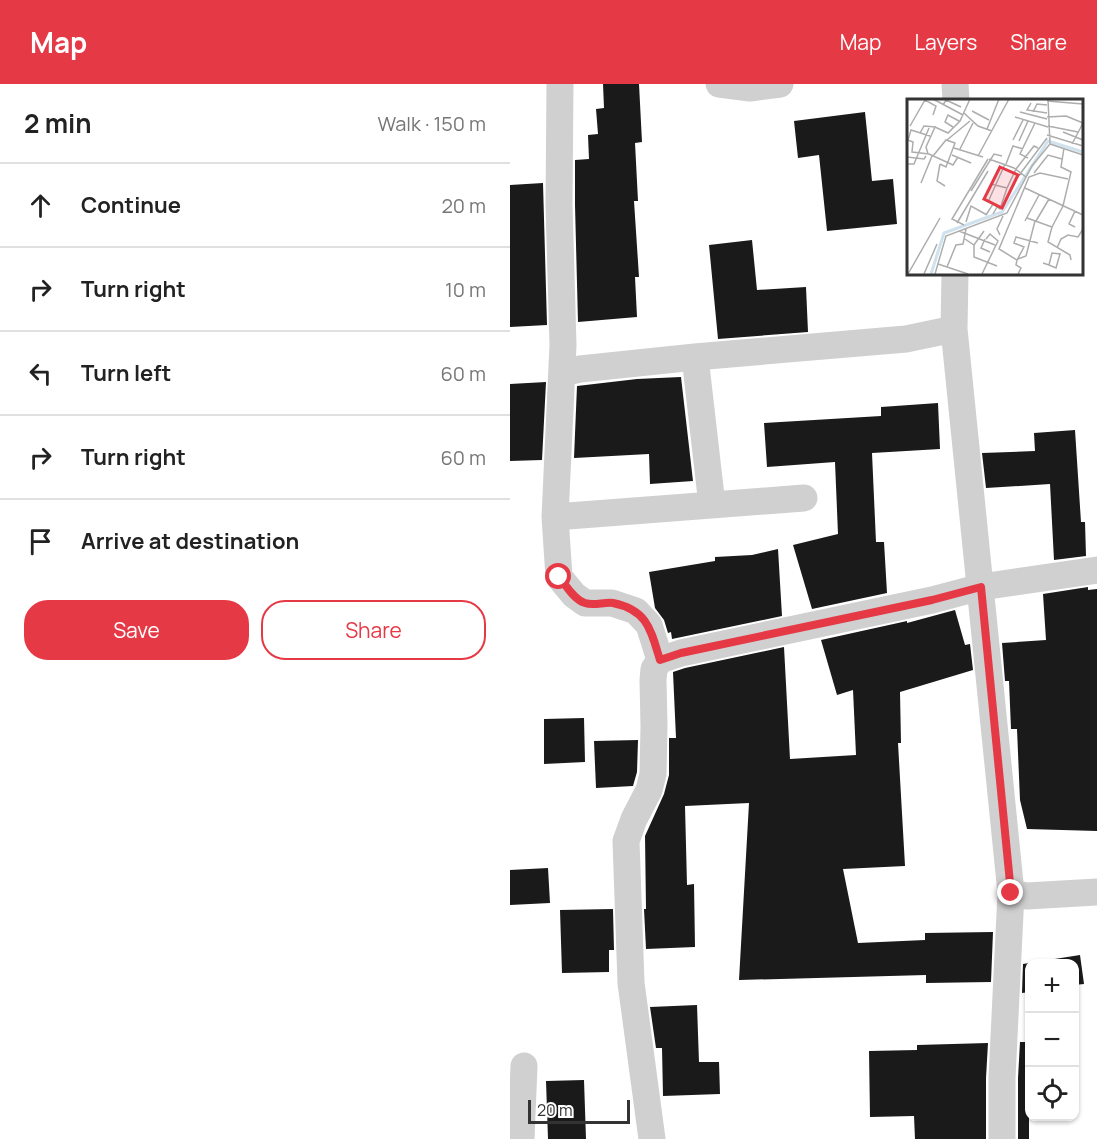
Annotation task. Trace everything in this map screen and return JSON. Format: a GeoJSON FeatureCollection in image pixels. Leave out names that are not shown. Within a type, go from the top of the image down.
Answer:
{"type":"FeatureCollection","features":[{"type":"Feature","properties":{"kind":"street"},"geometry":{"type":"LineString","coordinates":[[560,84],[563,345],[555,517],[559,577],[574,596],[585,603],[612,603],[636,611],[649,625],[660,660]]}},
{"type":"Feature","properties":{"kind":"street"},"geometry":{"type":"LineString","coordinates":[[719,84],[750,88],[780,84]]}},
{"type":"Feature","properties":{"kind":"street"},"geometry":{"type":"LineString","coordinates":[[955,274],[954,329],[1011,893],[1002,1078],[1002,1139]]}},
{"type":"Feature","properties":{"kind":"street"},"geometry":{"type":"LineString","coordinates":[[562,373],[580,369],[695,357],[906,339],[954,329]]}},
{"type":"Feature","properties":{"kind":"street"},"geometry":{"type":"LineString","coordinates":[[695,357],[712,505]]}},
{"type":"Feature","properties":{"kind":"street"},"geometry":{"type":"LineString","coordinates":[[555,517],[804,498]]}},
{"type":"Feature","properties":{"kind":"street"},"geometry":{"type":"LineString","coordinates":[[652,1139],[631,983],[626,841],[649,790],[653,774],[653,680],[654,669],[660,660],[681,653],[932,600],[981,587],[1097,570]]}},
{"type":"Feature","properties":{"kind":"street"},"geometry":{"type":"LineString","coordinates":[[1011,893],[1027,896],[1097,892]]}},
{"type":"Feature","properties":{"kind":"street"},"geometry":{"type":"LineString","coordinates":[[521,1139],[524,1066]]}},
{"type":"Feature","properties":{"kind":"building"},"geometry":{"type":"Polygon","coordinates":[[[603,84],[639,84],[642,142],[635,143],[638,201],[634,201],[639,277],[635,277],[637,317],[578,322],[575,160],[589,159],[588,135],[598,134],[596,109],[604,108],[603,84]]]}},
{"type":"Feature","properties":{"kind":"building"},"geometry":{"type":"Polygon","coordinates":[[[865,112],[872,181],[893,179],[897,224],[827,231],[819,155],[798,158],[794,121],[865,112]]]}},
{"type":"Feature","properties":{"kind":"building"},"geometry":{"type":"Polygon","coordinates":[[[543,183],[547,325],[510,327],[510,185],[543,183]]]}},
{"type":"Feature","properties":{"kind":"building"},"geometry":{"type":"Polygon","coordinates":[[[752,240],[757,290],[806,287],[808,332],[718,339],[709,245],[752,240]]]}},
{"type":"Feature","properties":{"kind":"building"},"geometry":{"type":"Polygon","coordinates":[[[681,377],[693,481],[650,484],[649,454],[574,458],[577,386],[637,379],[681,377]]]}},
{"type":"Feature","properties":{"kind":"building"},"geometry":{"type":"Polygon","coordinates":[[[546,382],[542,460],[510,461],[510,384],[546,382]]]}},
{"type":"Feature","properties":{"kind":"building"},"geometry":{"type":"Polygon","coordinates":[[[938,403],[940,449],[872,453],[876,542],[884,542],[887,593],[812,609],[793,545],[838,534],[835,462],[767,467],[764,423],[881,416],[881,407],[938,403]]]}},
{"type":"Feature","properties":{"kind":"building"},"geometry":{"type":"Polygon","coordinates":[[[1075,430],[1081,522],[1085,522],[1086,556],[1054,560],[1050,484],[986,488],[982,453],[1035,451],[1034,433],[1075,430]]]}},
{"type":"Feature","properties":{"kind":"building"},"geometry":{"type":"Polygon","coordinates":[[[778,549],[782,616],[672,639],[671,632],[668,633],[664,620],[655,608],[649,572],[715,561],[715,557],[752,555],[778,549]]]}},
{"type":"Feature","properties":{"kind":"building"},"geometry":{"type":"Polygon","coordinates":[[[1088,587],[1088,590],[1097,589],[1097,831],[1027,829],[1020,800],[1017,729],[1011,729],[1009,681],[1005,681],[1002,643],[1046,640],[1043,594],[1088,587]]]}},
{"type":"Feature","properties":{"kind":"building"},"geometry":{"type":"Polygon","coordinates":[[[955,610],[965,645],[970,644],[973,670],[900,692],[901,743],[898,743],[905,866],[843,869],[858,943],[925,940],[925,933],[993,932],[991,982],[926,983],[926,975],[739,980],[749,803],[685,806],[687,885],[694,884],[695,947],[646,949],[645,836],[664,794],[669,775],[669,738],[676,738],[673,672],[784,647],[790,759],[856,755],[853,690],[837,695],[821,640],[907,621],[907,623],[955,610]]]}},
{"type":"Feature","properties":{"kind":"building"},"geometry":{"type":"Polygon","coordinates":[[[584,718],[585,762],[544,764],[544,719],[584,718]]]}},
{"type":"Feature","properties":{"kind":"building"},"geometry":{"type":"Polygon","coordinates":[[[638,740],[637,772],[633,786],[596,788],[594,741],[638,740]]]}},
{"type":"Feature","properties":{"kind":"building"},"geometry":{"type":"Polygon","coordinates":[[[548,868],[550,903],[510,905],[510,870],[548,868]]]}},
{"type":"Feature","properties":{"kind":"building"},"geometry":{"type":"Polygon","coordinates":[[[613,909],[614,950],[609,950],[609,972],[562,973],[560,910],[613,909]]]}},
{"type":"Feature","properties":{"kind":"building"},"geometry":{"type":"Polygon","coordinates":[[[1080,955],[1084,984],[1079,984],[1079,959],[1054,959],[1080,955]]]}},
{"type":"Feature","properties":{"kind":"building"},"geometry":{"type":"Polygon","coordinates":[[[1023,964],[1025,964],[1025,993],[1022,993],[1023,964]]]}},
{"type":"Feature","properties":{"kind":"building"},"geometry":{"type":"Polygon","coordinates":[[[697,1005],[699,1062],[719,1062],[720,1094],[663,1096],[662,1048],[656,1048],[650,1007],[697,1005]]]}},
{"type":"Feature","properties":{"kind":"building"},"geometry":{"type":"Polygon","coordinates":[[[1020,1042],[1025,1042],[1025,1121],[1029,1121],[1029,1139],[1018,1139],[1020,1042]]]}},
{"type":"Feature","properties":{"kind":"building"},"geometry":{"type":"Polygon","coordinates":[[[988,1043],[986,1139],[915,1139],[914,1116],[870,1117],[869,1051],[917,1050],[917,1045],[988,1043]]]}},
{"type":"Feature","properties":{"kind":"building"},"geometry":{"type":"Polygon","coordinates":[[[584,1080],[586,1139],[548,1139],[546,1081],[584,1080]]]}},
{"type":"Feature","properties":{"kind":"route"},"geometry":{"type":"LineString","coordinates":[[559,577],[574,596],[585,603],[612,603],[636,611],[649,625],[660,660],[681,653],[932,600],[981,587],[1011,893]]}}]}
